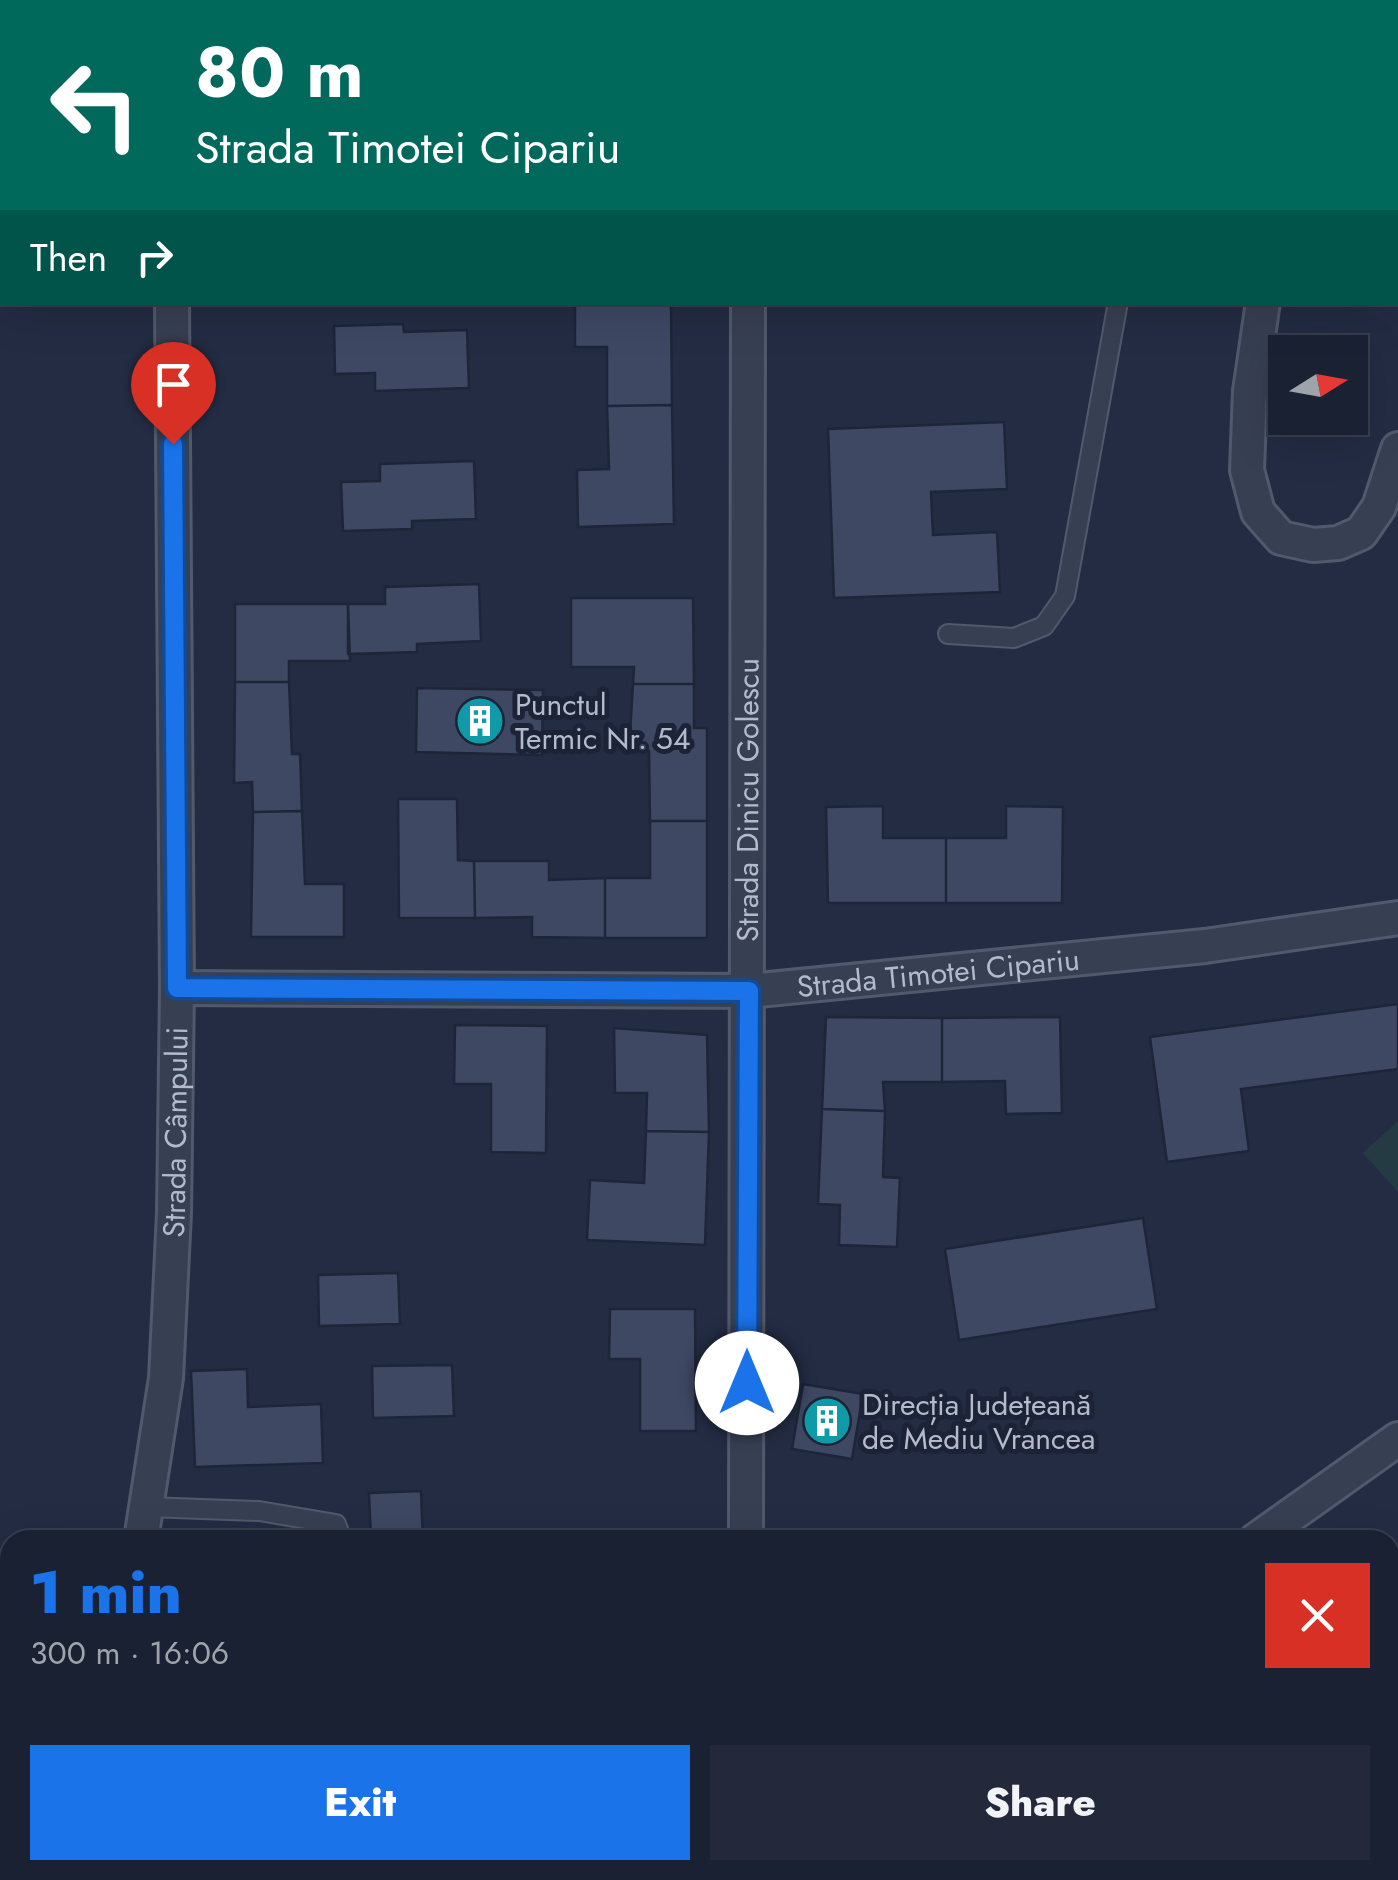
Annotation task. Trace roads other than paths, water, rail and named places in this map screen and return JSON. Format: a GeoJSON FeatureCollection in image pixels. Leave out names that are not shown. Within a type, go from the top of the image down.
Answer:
{"type":"FeatureCollection","features":[{"type":"Feature","properties":{"kind":"street","name":"Strada Câmpului"},"geometry":{"type":"LineString","coordinates":[[144,1530],[166,1378],[174,1213],[177,988],[172,305]]}},
{"type":"Feature","properties":{"kind":"street","name":"Strada Dinicu Golescu"},"geometry":{"type":"LineString","coordinates":[[746,1530],[748,305]]}},
{"type":"Feature","properties":{"kind":"street"},"geometry":{"type":"LineString","coordinates":[[1263,305],[1250,391],[1246,470],[1258,512],[1281,538],[1314,545],[1338,543],[1360,533],[1379,507],[1398,448]]}},
{"type":"Feature","properties":{"kind":"street","name":"Strada Timotei Cipariu"},"geometry":{"type":"LineString","coordinates":[[177,988],[749,991],[1205,946],[1398,918]]}},
{"type":"Feature","properties":{"kind":"street"},"geometry":{"type":"LineString","coordinates":[[1270,1530],[1398,1439]]}},
{"type":"Feature","properties":{"kind":"lane"},"geometry":{"type":"LineString","coordinates":[[948,634],[1014,638],[1044,626],[1065,596],[1117,305]]}},
{"type":"Feature","properties":{"kind":"lane"},"geometry":{"type":"LineString","coordinates":[[147,1507],[259,1511],[336,1524],[338,1530]]}},
{"type":"Feature","properties":{"kind":"place","name":"Punctul Termic Nr. 54"},"geometry":{"type":"Point","coordinates":[480,721]}},
{"type":"Feature","properties":{"kind":"place","name":"Direcția Județeană de Mediu Vrancea"},"geometry":{"type":"Point","coordinates":[827,1421]}}]}
